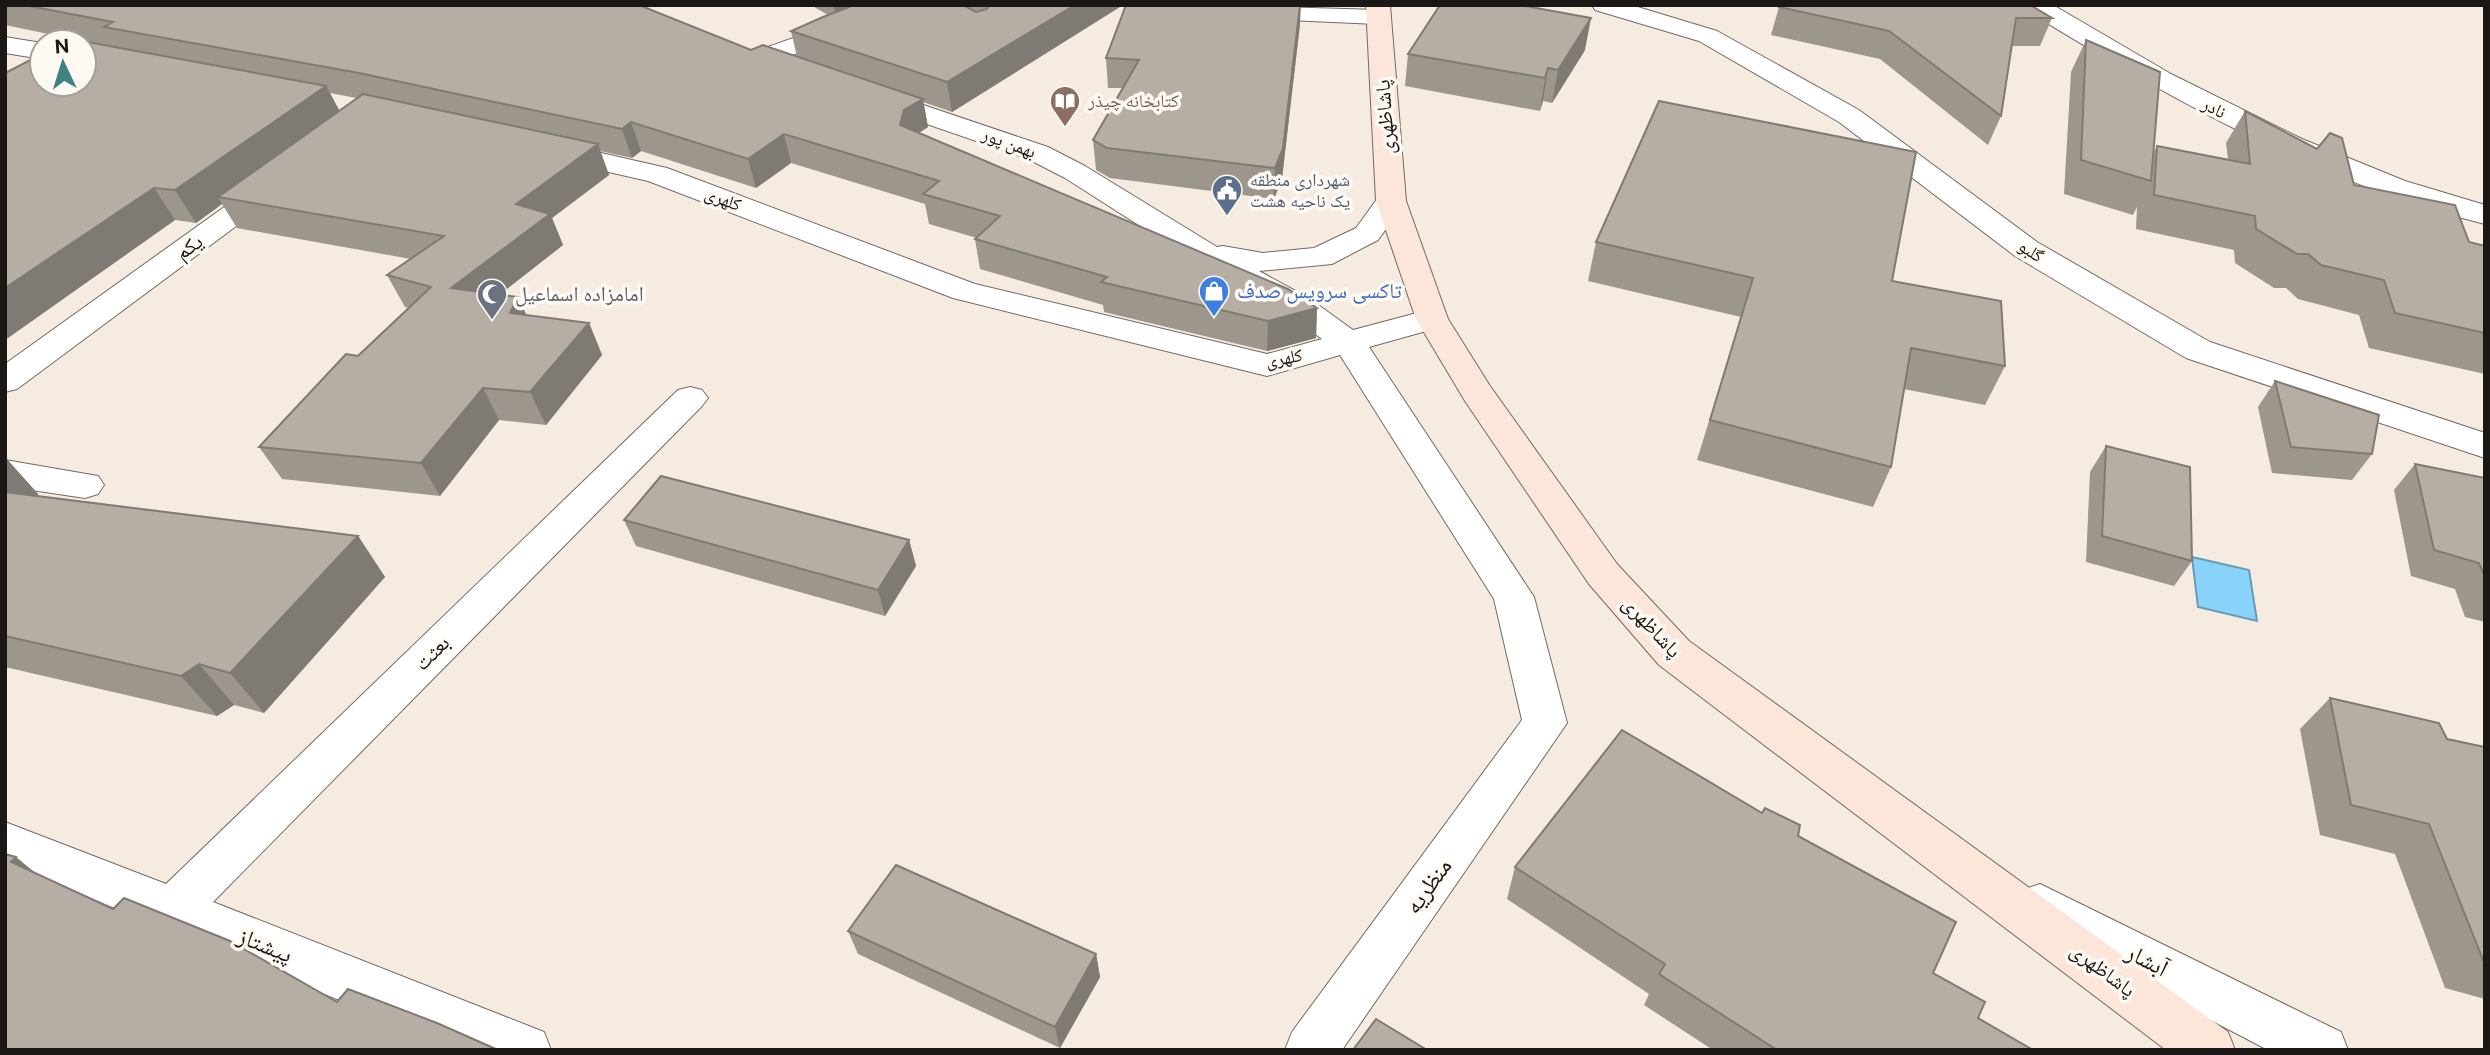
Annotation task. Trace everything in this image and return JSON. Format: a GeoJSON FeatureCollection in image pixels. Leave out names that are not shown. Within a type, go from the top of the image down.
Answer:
{"type":"FeatureCollection","features":[{"type":"Feature","properties":{"kind":"main road","name":"پاشاظهری"},"geometry":{"type":"LineString","coordinates":[[1378,11],[1391,201],[1432,319],[1478,393],[1603,574],[1674,653],[2209,1050]]}},
{"type":"Feature","properties":{"kind":"street"},"geometry":{"type":"LineString","coordinates":[[800,72],[749,54],[911,5]]}},
{"type":"Feature","properties":{"kind":"street","name":"گلبو"},"geometry":{"type":"LineString","coordinates":[[1604,5],[1708,36],[1849,116],[2026,249],[2198,351],[2485,446]]}},
{"type":"Feature","properties":{"kind":"street","name":"نادر"},"geometry":{"type":"LineString","coordinates":[[2035,5],[2101,47],[2223,113],[2383,184],[2485,215]]}},
{"type":"Feature","properties":{"kind":"street"},"geometry":{"type":"LineString","coordinates":[[1224,12],[1378,11]]}},
{"type":"Feature","properties":{"kind":"street"},"geometry":{"type":"LineString","coordinates":[[5,46],[28,49]]}},
{"type":"Feature","properties":{"kind":"street","name":"بهمن پور"},"geometry":{"type":"LineString","coordinates":[[853,90],[1038,153],[1075,172],[1203,252],[1298,306],[1349,343]]}},
{"type":"Feature","properties":{"kind":"street","name":"کلهری"},"geometry":{"type":"LineString","coordinates":[[522,145],[657,174],[964,291],[1267,365],[1432,319]]}},
{"type":"Feature","properties":{"kind":"street","name":"یکم"},"geometry":{"type":"LineString","coordinates":[[5,382],[295,170]]}},
{"type":"Feature","properties":{"kind":"street"},"geometry":{"type":"LineString","coordinates":[[1203,252],[1263,262],[1321,257],[1367,234],[1391,201]]}},
{"type":"Feature","properties":{"kind":"street","name":"منظریه"},"geometry":{"type":"LineString","coordinates":[[1311,1050],[1545,723],[1514,597],[1349,343]]}},
{"type":"Feature","properties":{"kind":"street","name":"بعثت"},"geometry":{"type":"LineString","coordinates":[[174,909],[690,398]]}},
{"type":"Feature","properties":{"kind":"street"},"geometry":{"type":"LineString","coordinates":[[5,472],[85,485]]}},
{"type":"Feature","properties":{"kind":"street","name":"پیشتاز"},"geometry":{"type":"LineString","coordinates":[[5,842],[525,1050]]}},
{"type":"Feature","properties":{"kind":"street","name":"آبشار"},"geometry":{"type":"LineString","coordinates":[[1971,871],[2322,1050]]}},
{"type":"Feature","properties":{"kind":"water"},"geometry":{"type":"Polygon","coordinates":[[[2192,557],[2249,570],[2257,621],[2198,607],[2192,557]]]}},
{"type":"Feature","properties":{"kind":"building"},"geometry":{"type":"Polygon","coordinates":[[[24,5],[639,5],[751,50],[763,45],[923,99],[904,110],[900,125],[1288,289],[1317,308],[1268,321],[1101,282],[1107,277],[975,239],[1000,216],[923,194],[939,181],[784,134],[748,159],[631,122],[622,129],[359,73],[104,27],[113,22],[24,5]]]}},
{"type":"Feature","properties":{"kind":"building"},"geometry":{"type":"Polygon","coordinates":[[[854,5],[963,5],[976,12],[987,9],[990,5],[1075,5],[947,82],[791,31],[854,5]]]}},
{"type":"Feature","properties":{"kind":"building"},"geometry":{"type":"Polygon","coordinates":[[[1126,5],[1300,5],[1283,148],[1275,168],[1107,148],[1093,140],[1139,60],[1106,58],[1126,5]]]}},
{"type":"Feature","properties":{"kind":"building"},"geometry":{"type":"Polygon","coordinates":[[[1440,5],[1520,5],[1591,18],[1558,70],[1548,68],[1545,78],[1408,54],[1440,5]]]}},
{"type":"Feature","properties":{"kind":"building"},"geometry":{"type":"Polygon","coordinates":[[[2030,5],[2052,18],[2016,18],[2001,116],[1889,31],[1779,7],[2030,5]]]}},
{"type":"Feature","properties":{"kind":"building"},"geometry":{"type":"Polygon","coordinates":[[[2086,40],[2160,72],[2151,181],[2081,160],[2086,40]]]}},
{"type":"Feature","properties":{"kind":"building"},"geometry":{"type":"Polygon","coordinates":[[[98,44],[326,86],[175,190],[154,188],[5,288],[5,73],[28,61],[28,98],[98,98],[98,44]]]}},
{"type":"Feature","properties":{"kind":"building"},"geometry":{"type":"Polygon","coordinates":[[[363,94],[598,144],[516,204],[550,214],[451,288],[518,297],[510,313],[589,323],[530,392],[483,388],[421,463],[259,447],[346,354],[358,356],[431,287],[387,275],[444,236],[218,197],[363,94]]]}},
{"type":"Feature","properties":{"kind":"building"},"geometry":{"type":"Polygon","coordinates":[[[1659,101],[1916,152],[1892,281],[2001,301],[2005,366],[1911,348],[1891,467],[1710,420],[1753,278],[1596,242],[1659,101]]]}},
{"type":"Feature","properties":{"kind":"building"},"geometry":{"type":"Polygon","coordinates":[[[2245,111],[2317,149],[2330,133],[2342,138],[2354,185],[2455,205],[2469,242],[2485,246],[2485,333],[2395,313],[2384,280],[2321,265],[2308,254],[2297,254],[2256,229],[2255,216],[2154,195],[2157,146],[2250,164],[2245,111]]]}},
{"type":"Feature","properties":{"kind":"building"},"geometry":{"type":"Polygon","coordinates":[[[2275,381],[2379,415],[2372,454],[2291,447],[2275,381]]]}},
{"type":"Feature","properties":{"kind":"building"},"geometry":{"type":"Polygon","coordinates":[[[2106,446],[2190,467],[2192,561],[2102,536],[2106,446]]]}},
{"type":"Feature","properties":{"kind":"building"},"geometry":{"type":"Polygon","coordinates":[[[2415,464],[2485,478],[2485,577],[2479,563],[2434,550],[2415,464]]]}},
{"type":"Feature","properties":{"kind":"building"},"geometry":{"type":"Polygon","coordinates":[[[661,476],[909,540],[878,590],[624,520],[661,476]]]}},
{"type":"Feature","properties":{"kind":"building"},"geometry":{"type":"Polygon","coordinates":[[[5,492],[358,536],[230,673],[199,664],[181,676],[5,636],[5,492]]]}},
{"type":"Feature","properties":{"kind":"building"},"geometry":{"type":"Polygon","coordinates":[[[2330,698],[2439,723],[2447,739],[2485,747],[2485,961],[2429,824],[2351,805],[2330,698]]]}},
{"type":"Feature","properties":{"kind":"building"},"geometry":{"type":"Polygon","coordinates":[[[1622,730],[1762,813],[1765,808],[1800,825],[1798,836],[1956,922],[1933,973],[1985,1002],[1978,1018],[2033,1050],[1777,1050],[1659,974],[1665,964],[1515,867],[1622,730]]]}},
{"type":"Feature","properties":{"kind":"building"},"geometry":{"type":"Polygon","coordinates":[[[5,854],[16,857],[11,862],[113,909],[124,898],[230,941],[337,1002],[348,989],[498,1050],[5,1050],[5,854]]]}},
{"type":"Feature","properties":{"kind":"building"},"geometry":{"type":"Polygon","coordinates":[[[896,865],[1096,954],[1055,1027],[848,931],[896,865]]]}},
{"type":"Feature","properties":{"kind":"building"},"geometry":{"type":"Polygon","coordinates":[[[1376,1019],[1427,1050],[1353,1050],[1376,1019]]]}},
{"type":"Feature","properties":{"kind":"place","name":"کتابخانه چیذر"},"geometry":{"type":"Point","coordinates":[1065,128]}},
{"type":"Feature","properties":{"kind":"place","name":"شهرداری منطقه یک ناحیه هشت"},"geometry":{"type":"Point","coordinates":[1227,217]}},
{"type":"Feature","properties":{"kind":"place","name":"تاکسی سرویس صدف"},"geometry":{"type":"Point","coordinates":[1214,318]}},
{"type":"Feature","properties":{"kind":"place","name":"امامزاده اسماعیل"},"geometry":{"type":"Point","coordinates":[492,321]}}]}
